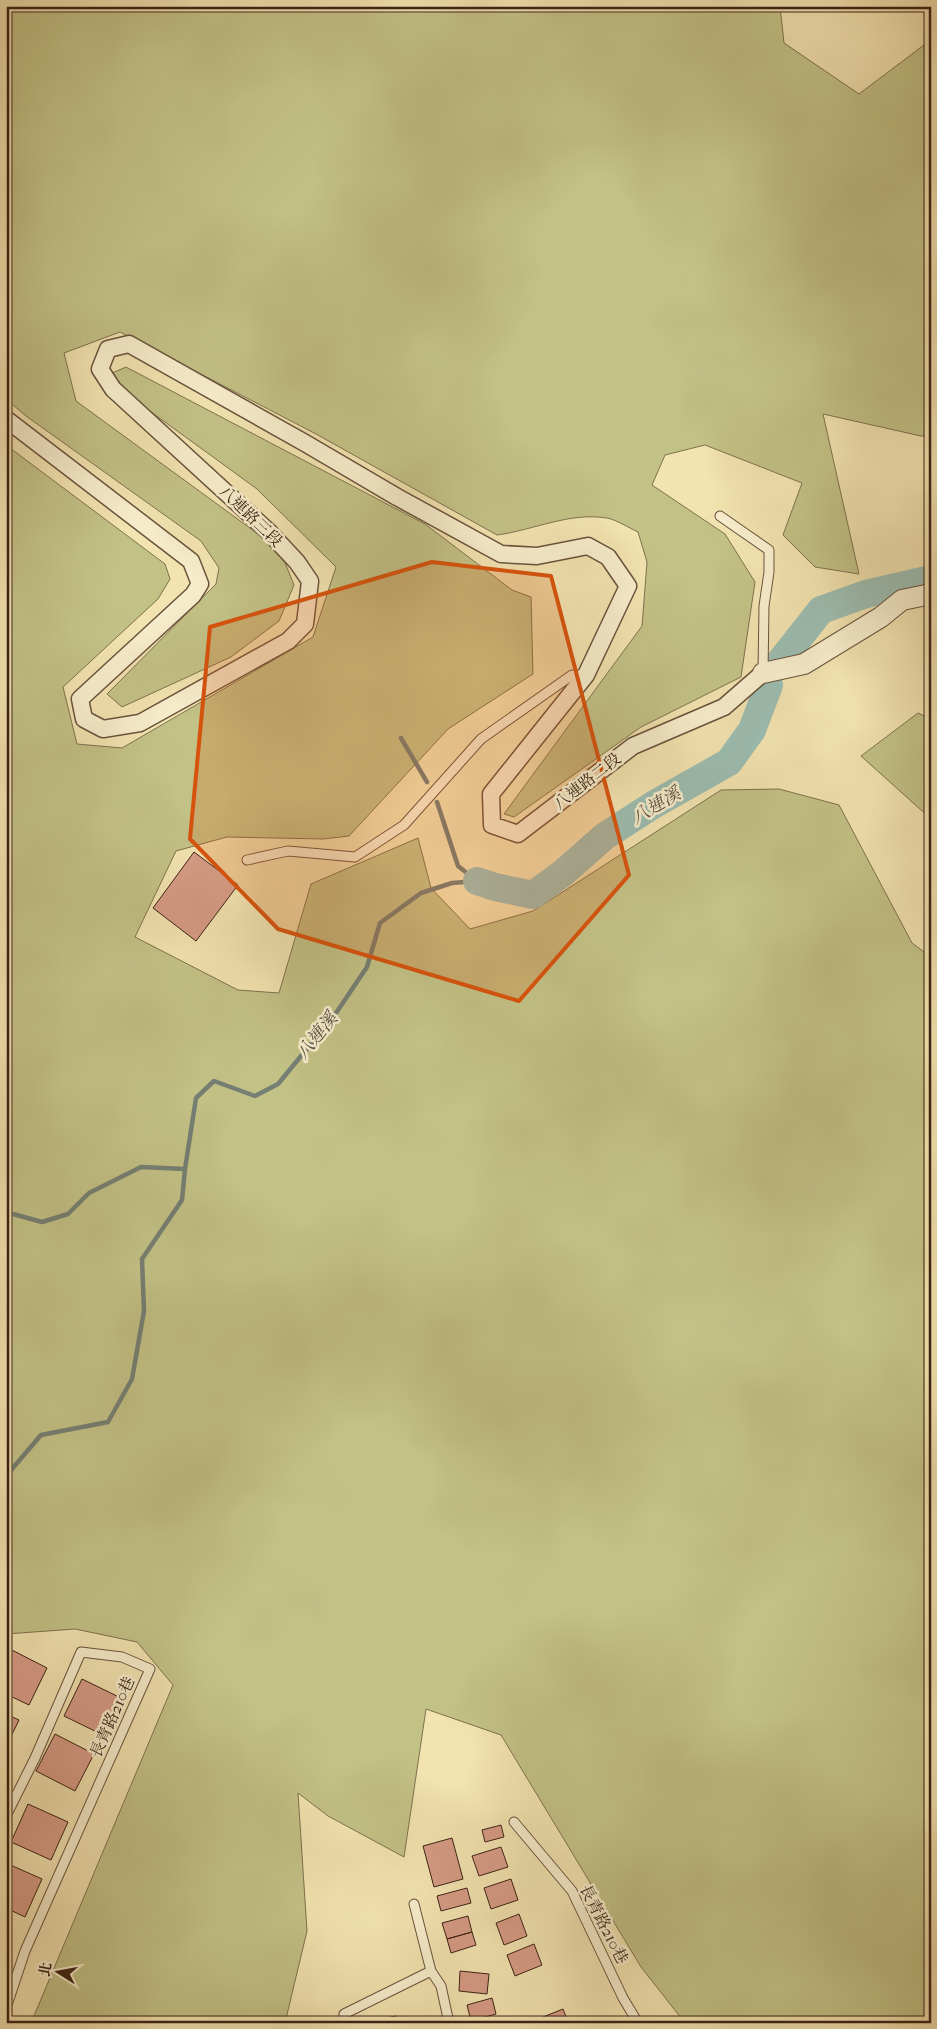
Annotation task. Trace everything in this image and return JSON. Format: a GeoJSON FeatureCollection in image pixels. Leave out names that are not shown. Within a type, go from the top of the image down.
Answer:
{"type":"FeatureCollection","features":[{"type":"Feature","properties":{"kind":"street","name":"八連路三段"},"geometry":{"type":"LineString","coordinates":[[6,419],[191,561],[200,584],[193,595],[80,699],[84,719],[103,729],[140,723],[288,641],[305,624],[310,581],[297,562],[269,532],[113,389],[100,369],[108,349],[129,344],[501,554],[537,556],[588,546],[608,558],[628,586]]}},
{"type":"Feature","properties":{"kind":"street","name":"八連路二段"},"geometry":{"type":"LineString","coordinates":[[628,586],[586,675],[491,794],[492,825],[518,834],[633,746],[724,707],[763,673],[804,664],[881,617],[902,600],[931,594]]}},
{"type":"Feature","properties":{"kind":"lane"},"geometry":{"type":"LineString","coordinates":[[720,516],[770,550],[764,606],[763,673]]}},
{"type":"Feature","properties":{"kind":"lane"},"geometry":{"type":"LineString","coordinates":[[247,860],[288,851],[356,857],[404,825],[481,739],[572,675],[586,675]]}},
{"type":"Feature","properties":{"kind":"lane","name":"長青路210巷"},"geometry":{"type":"LineString","coordinates":[[6,1816],[36,1758],[81,1652],[122,1657],[150,1669],[25,1951],[6,2008]]}},
{"type":"Feature","properties":{"kind":"lane","name":"長青路210巷"},"geometry":{"type":"LineString","coordinates":[[514,1822],[572,1891],[623,1998],[638,2023]]}},
{"type":"Feature","properties":{"kind":"lane"},"geometry":{"type":"LineString","coordinates":[[414,1904],[431,1971],[441,1986],[449,2023]]}},
{"type":"Feature","properties":{"kind":"lane"},"geometry":{"type":"LineString","coordinates":[[344,2023],[344,2014],[431,1971]]}},
{"type":"Feature","properties":{"kind":"highlighted area"},"geometry":{"type":"Polygon","coordinates":[[[432,562],[551,576],[629,875],[519,1001],[278,929],[190,839],[210,627],[432,562]]]}},
{"type":"Feature","properties":{"kind":"shaded area"},"geometry":{"type":"Polygon","coordinates":[[[6,6],[780,6],[784,43],[859,94],[928,42],[931,42],[931,436],[921,436],[823,414],[859,574],[815,567],[783,535],[802,483],[705,445],[665,455],[652,485],[725,534],[755,582],[741,677],[641,727],[514,817],[504,814],[642,626],[647,562],[638,532],[611,519],[579,517],[497,535],[316,434],[120,332],[64,353],[76,401],[280,550],[294,585],[279,621],[231,657],[122,707],[107,694],[216,584],[219,568],[201,541],[26,416],[6,399],[6,6]]]}},
{"type":"Feature","properties":{"kind":"shaded area"},"geometry":{"type":"Polygon","coordinates":[[[126,367],[425,524],[512,590],[531,597],[533,674],[448,729],[349,836],[323,839],[227,837],[176,851],[135,937],[238,990],[279,993],[311,884],[418,838],[431,888],[470,929],[533,911],[721,790],[779,789],[839,805],[912,943],[931,957],[931,2023],[685,2023],[641,1967],[501,1735],[426,1709],[404,1857],[328,1816],[298,1793],[307,1931],[285,2023],[31,2023],[173,1685],[137,1642],[75,1629],[6,1634],[6,597],[8,593],[6,589],[6,445],[165,564],[170,579],[158,599],[63,687],[77,744],[122,748],[313,637],[336,567],[257,489],[103,377],[126,367]]]}},
{"type":"Feature","properties":{"kind":"shaded area"},"geometry":{"type":"Polygon","coordinates":[[[918,713],[931,719],[931,819],[861,756],[918,713]]]}},
{"type":"Feature","properties":{"kind":"building"},"geometry":{"type":"Polygon","coordinates":[[[194,852],[238,885],[196,941],[153,908],[194,852]]]}},
{"type":"Feature","properties":{"kind":"building"},"geometry":{"type":"Polygon","coordinates":[[[8,1648],[47,1668],[29,1705],[6,1694],[8,1648]]]}},
{"type":"Feature","properties":{"kind":"building"},"geometry":{"type":"Polygon","coordinates":[[[82,1679],[121,1698],[103,1735],[64,1716],[82,1679]]]}},
{"type":"Feature","properties":{"kind":"building"},"geometry":{"type":"Polygon","coordinates":[[[6,1714],[19,1720],[6,1747],[6,1714]]]}},
{"type":"Feature","properties":{"kind":"building"},"geometry":{"type":"Polygon","coordinates":[[[55,1734],[94,1754],[75,1791],[36,1771],[55,1734]]]}},
{"type":"Feature","properties":{"kind":"building"},"geometry":{"type":"Polygon","coordinates":[[[28,1804],[68,1822],[51,1860],[11,1842],[28,1804]]]}},
{"type":"Feature","properties":{"kind":"building"},"geometry":{"type":"Polygon","coordinates":[[[501,1825],[504,1837],[485,1842],[482,1830],[501,1825]]]}},
{"type":"Feature","properties":{"kind":"building"},"geometry":{"type":"Polygon","coordinates":[[[452,1838],[463,1879],[434,1887],[423,1846],[452,1838]]]}},
{"type":"Feature","properties":{"kind":"building"},"geometry":{"type":"Polygon","coordinates":[[[501,1847],[508,1867],[479,1876],[472,1856],[501,1847]]]}},
{"type":"Feature","properties":{"kind":"building"},"geometry":{"type":"Polygon","coordinates":[[[6,1863],[42,1879],[25,1917],[6,1908],[6,1863]]]}},
{"type":"Feature","properties":{"kind":"building"},"geometry":{"type":"Polygon","coordinates":[[[511,1879],[518,1900],[491,1909],[484,1888],[511,1879]]]}},
{"type":"Feature","properties":{"kind":"building"},"geometry":{"type":"Polygon","coordinates":[[[467,1888],[471,1903],[441,1911],[437,1896],[467,1888]]]}},
{"type":"Feature","properties":{"kind":"building"},"geometry":{"type":"Polygon","coordinates":[[[519,1914],[527,1936],[504,1945],[496,1923],[519,1914]]]}},
{"type":"Feature","properties":{"kind":"building"},"geometry":{"type":"Polygon","coordinates":[[[468,1916],[472,1932],[447,1939],[442,1923],[468,1916]]]}},
{"type":"Feature","properties":{"kind":"building"},"geometry":{"type":"Polygon","coordinates":[[[472,1932],[476,1945],[451,1953],[447,1939],[472,1932]]]}},
{"type":"Feature","properties":{"kind":"building"},"geometry":{"type":"Polygon","coordinates":[[[534,1944],[542,1965],[515,1976],[507,1955],[534,1944]]]}},
{"type":"Feature","properties":{"kind":"building"},"geometry":{"type":"Polygon","coordinates":[[[460,1971],[489,1974],[487,1994],[459,1991],[460,1971]]]}},
{"type":"Feature","properties":{"kind":"building"},"geometry":{"type":"Polygon","coordinates":[[[492,1998],[496,2014],[471,2021],[467,2005],[492,1998]]]}},
{"type":"Feature","properties":{"kind":"building"},"geometry":{"type":"Polygon","coordinates":[[[563,2009],[568,2022],[528,2023],[563,2009]]]}},
{"type":"Feature","properties":{"kind":"building"},"geometry":{"type":"Polygon","coordinates":[[[396,2016],[397,2023],[376,2023],[375,2020],[396,2016]]]}},
{"type":"Feature","properties":{"kind":"waterway","name":"八連溪"},"geometry":{"type":"LineString","coordinates":[[776,667],[821,610],[866,594],[931,579]]}},
{"type":"Feature","properties":{"kind":"waterway","name":"八連溪"},"geometry":{"type":"LineString","coordinates":[[477,881],[533,895],[563,873],[605,836],[653,805],[729,762],[752,730],[769,685]]}},
{"type":"Feature","properties":{"kind":"waterway"},"geometry":{"type":"LineString","coordinates":[[401,738],[427,782]]}},
{"type":"Feature","properties":{"kind":"waterway"},"geometry":{"type":"LineString","coordinates":[[437,802],[458,866],[477,881]]}},
{"type":"Feature","properties":{"kind":"waterway","name":"八連溪"},"geometry":{"type":"LineString","coordinates":[[6,1476],[41,1435],[108,1422],[132,1379],[144,1311],[142,1259],[182,1200],[196,1098],[214,1081],[255,1096],[278,1084],[334,1016],[367,967],[380,923],[421,893],[452,883],[477,881]]}},
{"type":"Feature","properties":{"kind":"waterway"},"geometry":{"type":"LineString","coordinates":[[6,1212],[42,1222],[68,1214],[89,1193],[141,1167],[185,1169]]}}]}
